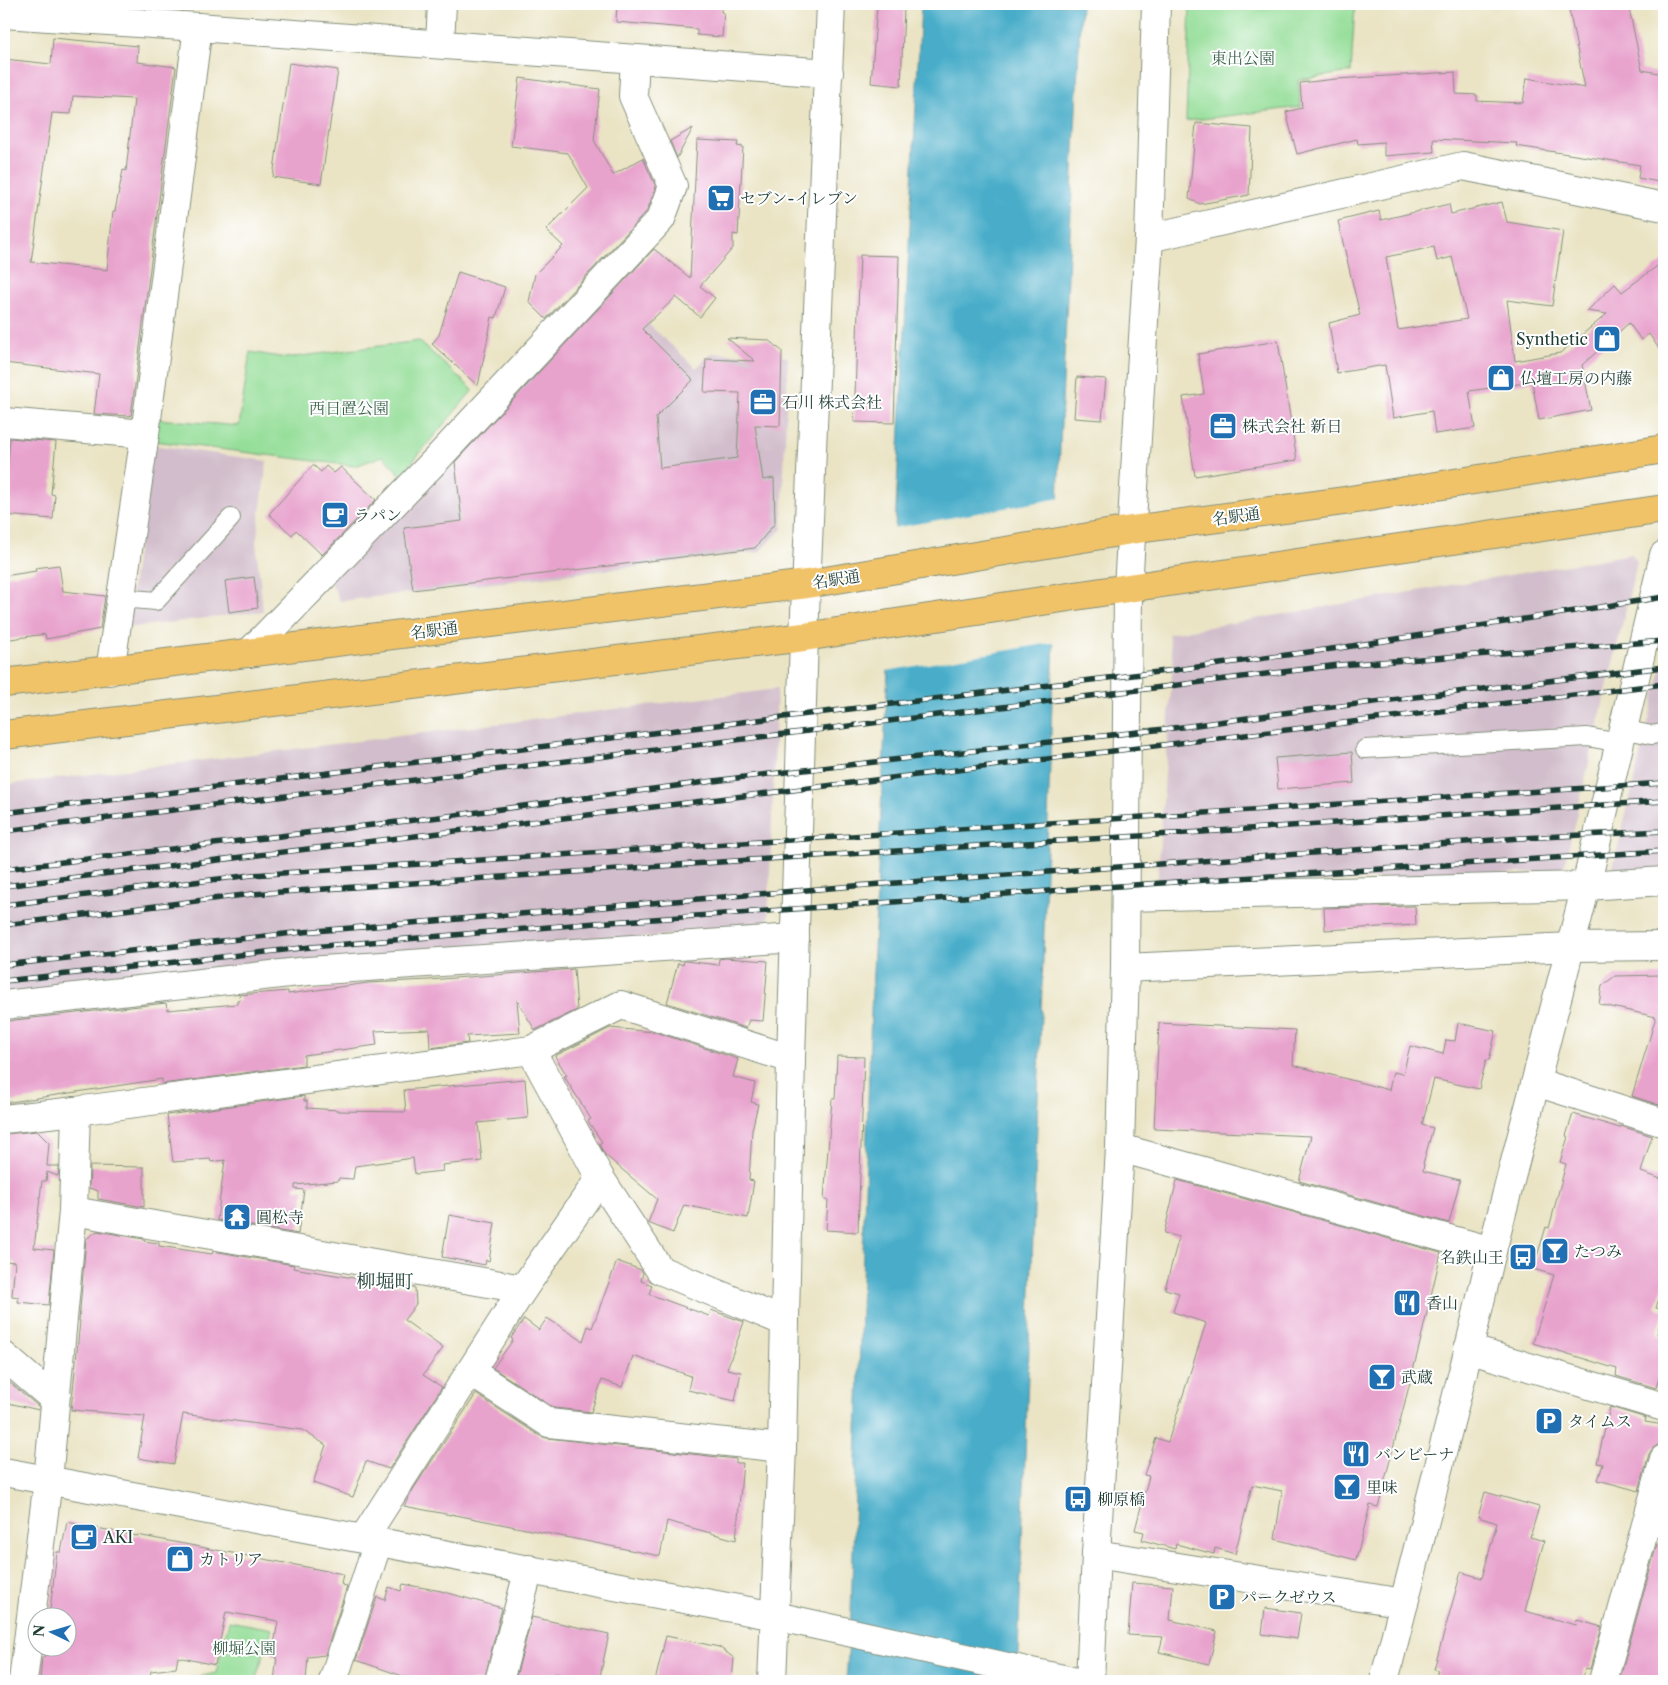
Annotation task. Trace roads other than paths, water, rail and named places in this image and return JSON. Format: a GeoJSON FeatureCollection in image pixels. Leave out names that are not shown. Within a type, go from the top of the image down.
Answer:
{"type":"FeatureCollection","features":[{"type":"Feature","properties":{"kind":"main road","name":"名駅通"},"geometry":{"type":"LineString","coordinates":[[4,683],[807,584],[1131,530],[1344,501],[1664,449]]}},
{"type":"Feature","properties":{"kind":"main road"},"geometry":{"type":"LineString","coordinates":[[4,736],[804,637],[1664,509]]}},
{"type":"Feature","properties":{"kind":"street"},"geometry":{"type":"LineString","coordinates":[[440,44],[442,4]]}},
{"type":"Feature","properties":{"kind":"street"},"geometry":{"type":"LineString","coordinates":[[772,1681],[782,1448],[791,1059],[804,637],[832,4]]}},
{"type":"Feature","properties":{"kind":"street"},"geometry":{"type":"LineString","coordinates":[[1090,1681],[1120,1148],[1125,968],[1128,588],[1149,238],[1156,4]]}},
{"type":"Feature","properties":{"kind":"street"},"geometry":{"type":"LineString","coordinates":[[4,14],[829,73]]}},
{"type":"Feature","properties":{"kind":"street"},"geometry":{"type":"LineString","coordinates":[[110,670],[145,434],[198,27]]}},
{"type":"Feature","properties":{"kind":"street"},"geometry":{"type":"LineString","coordinates":[[249,653],[435,461],[661,219],[673,186],[633,96],[635,59]]}},
{"type":"Feature","properties":{"kind":"street"},"geometry":{"type":"LineString","coordinates":[[1149,238],[1463,166],[1664,206]]}},
{"type":"Feature","properties":{"kind":"street"},"geometry":{"type":"LineString","coordinates":[[4,422],[145,434]]}},
{"type":"Feature","properties":{"kind":"street"},"geometry":{"type":"LineString","coordinates":[[1384,1681],[1492,1251],[1571,947],[1664,555]]}},
{"type":"Feature","properties":{"kind":"street"},"geometry":{"type":"LineString","coordinates":[[1126,897],[1586,886],[1664,881]]}},
{"type":"Feature","properties":{"kind":"street"},"geometry":{"type":"LineString","coordinates":[[4,1005],[308,971],[795,938]]}},
{"type":"Feature","properties":{"kind":"street"},"geometry":{"type":"LineString","coordinates":[[1125,968],[1571,947],[1664,946]]}},
{"type":"Feature","properties":{"kind":"street"},"geometry":{"type":"LineString","coordinates":[[4,1119],[531,1050],[621,1005],[791,1059]]}},
{"type":"Feature","properties":{"kind":"street"},"geometry":{"type":"LineString","coordinates":[[531,1050],[600,1178],[660,1270],[785,1322]]}},
{"type":"Feature","properties":{"kind":"street"},"geometry":{"type":"LineString","coordinates":[[1536,1082],[1664,1123]]}},
{"type":"Feature","properties":{"kind":"street"},"geometry":{"type":"LineString","coordinates":[[23,1681],[48,1480],[73,1212],[76,1111]]}},
{"type":"Feature","properties":{"kind":"street"},"geometry":{"type":"LineString","coordinates":[[1120,1148],[1492,1251]]}},
{"type":"Feature","properties":{"kind":"street"},"geometry":{"type":"LineString","coordinates":[[333,1681],[371,1540],[523,1289],[600,1178]]}},
{"type":"Feature","properties":{"kind":"street"},"geometry":{"type":"LineString","coordinates":[[73,1212],[523,1289]]}},
{"type":"Feature","properties":{"kind":"street"},"geometry":{"type":"LineString","coordinates":[[1468,1349],[1664,1407]]}},
{"type":"Feature","properties":{"kind":"street"},"geometry":{"type":"LineString","coordinates":[[4,1356],[55,1400]]}},
{"type":"Feature","properties":{"kind":"street"},"geometry":{"type":"LineString","coordinates":[[471,1372],[549,1423],[782,1448]]}},
{"type":"Feature","properties":{"kind":"street"},"geometry":{"type":"LineString","coordinates":[[1603,1681],[1664,1459]]}},
{"type":"Feature","properties":{"kind":"street"},"geometry":{"type":"LineString","coordinates":[[4,1472],[775,1616],[1072,1681]]}},
{"type":"Feature","properties":{"kind":"street"},"geometry":{"type":"LineString","coordinates":[[1096,1554],[1404,1603]]}},
{"type":"Feature","properties":{"kind":"street"},"geometry":{"type":"LineString","coordinates":[[499,1681],[529,1569]]}},
{"type":"Feature","properties":{"kind":"lane"},"geometry":{"type":"LineString","coordinates":[[121,598],[156,601],[231,518]]}},
{"type":"Feature","properties":{"kind":"lane"},"geometry":{"type":"LineString","coordinates":[[1365,749],[1664,733]]}},
{"type":"Feature","properties":{"kind":"water"},"geometry":{"type":"Polygon","coordinates":[[[921,4],[1081,4],[1060,445],[1017,1681],[846,1681],[851,1612],[871,1011],[921,4]]]}},
{"type":"Feature","properties":{"kind":"railway"},"geometry":{"type":"LineString","coordinates":[[4,813],[1175,670],[1339,648],[1664,597]]}},
{"type":"Feature","properties":{"kind":"railway"},"geometry":{"type":"LineString","coordinates":[[4,831],[1339,665],[1664,641]]}},
{"type":"Feature","properties":{"kind":"railway"},"geometry":{"type":"LineString","coordinates":[[4,869],[448,816],[752,776],[1182,727],[1664,667]]}},
{"type":"Feature","properties":{"kind":"railway"},"geometry":{"type":"LineString","coordinates":[[4,886],[1664,684]]}},
{"type":"Feature","properties":{"kind":"railway"},"geometry":{"type":"LineString","coordinates":[[4,905],[252,875],[1664,783]]}},
{"type":"Feature","properties":{"kind":"railway"},"geometry":{"type":"LineString","coordinates":[[4,925],[252,894],[1664,801]]}},
{"type":"Feature","properties":{"kind":"railway"},"geometry":{"type":"LineString","coordinates":[[4,965],[303,932],[854,886],[1521,838],[1664,831]]}},
{"type":"Feature","properties":{"kind":"railway"},"geometry":{"type":"LineString","coordinates":[[4,981],[311,947],[596,923],[1176,882],[1664,851]]}},
{"type":"Feature","properties":{"kind":"place","name":"セブン-イレブン"},"geometry":{"type":"Point","coordinates":[721,198]}},
{"type":"Feature","properties":{"kind":"place","name":"Synthetic"},"geometry":{"type":"Point","coordinates":[1607,339]}},
{"type":"Feature","properties":{"kind":"place","name":"仏壇工房の内藤"},"geometry":{"type":"Point","coordinates":[1501,378]}},
{"type":"Feature","properties":{"kind":"place","name":"石川 株式会社"},"geometry":{"type":"Point","coordinates":[763,402]}},
{"type":"Feature","properties":{"kind":"place","name":"株式会社 新日"},"geometry":{"type":"Point","coordinates":[1223,426]}},
{"type":"Feature","properties":{"kind":"place","name":"ラパン"},"geometry":{"type":"Point","coordinates":[335,515]}},
{"type":"Feature","properties":{"kind":"place","name":"圓松寺"},"geometry":{"type":"Point","coordinates":[237,1217]}},
{"type":"Feature","properties":{"kind":"place","name":"たつみ"},"geometry":{"type":"Point","coordinates":[1555,1251]}},
{"type":"Feature","properties":{"kind":"place","name":"名鉄山王"},"geometry":{"type":"Point","coordinates":[1523,1257]}},
{"type":"Feature","properties":{"kind":"place","name":"香山"},"geometry":{"type":"Point","coordinates":[1407,1303]}},
{"type":"Feature","properties":{"kind":"place","name":"武蔵"},"geometry":{"type":"Point","coordinates":[1382,1377]}},
{"type":"Feature","properties":{"kind":"place","name":"タイムス"},"geometry":{"type":"Point","coordinates":[1549,1421]}},
{"type":"Feature","properties":{"kind":"place","name":"バンビーナ"},"geometry":{"type":"Point","coordinates":[1356,1454]}},
{"type":"Feature","properties":{"kind":"place","name":"里味"},"geometry":{"type":"Point","coordinates":[1347,1487]}},
{"type":"Feature","properties":{"kind":"place","name":"柳原橋"},"geometry":{"type":"Point","coordinates":[1078,1499]}},
{"type":"Feature","properties":{"kind":"place","name":"AKI"},"geometry":{"type":"Point","coordinates":[84,1537]}},
{"type":"Feature","properties":{"kind":"place","name":"カトリア"},"geometry":{"type":"Point","coordinates":[180,1559]}},
{"type":"Feature","properties":{"kind":"place","name":"パークゼウス"},"geometry":{"type":"Point","coordinates":[1222,1597]}},
{"type":"Feature","properties":{"kind":"district","name":"柳堀町"},"geometry":{"type":"Point","coordinates":[385,1281]}},
{"type":"Feature","properties":{"kind":"park label","name":"東出公園"},"geometry":{"type":"Point","coordinates":[1243,58]}},
{"type":"Feature","properties":{"kind":"park label","name":"西日置公園"},"geometry":{"type":"Point","coordinates":[349,408]}},
{"type":"Feature","properties":{"kind":"park label","name":"柳堀公園"},"geometry":{"type":"Point","coordinates":[244,1648]}}]}
